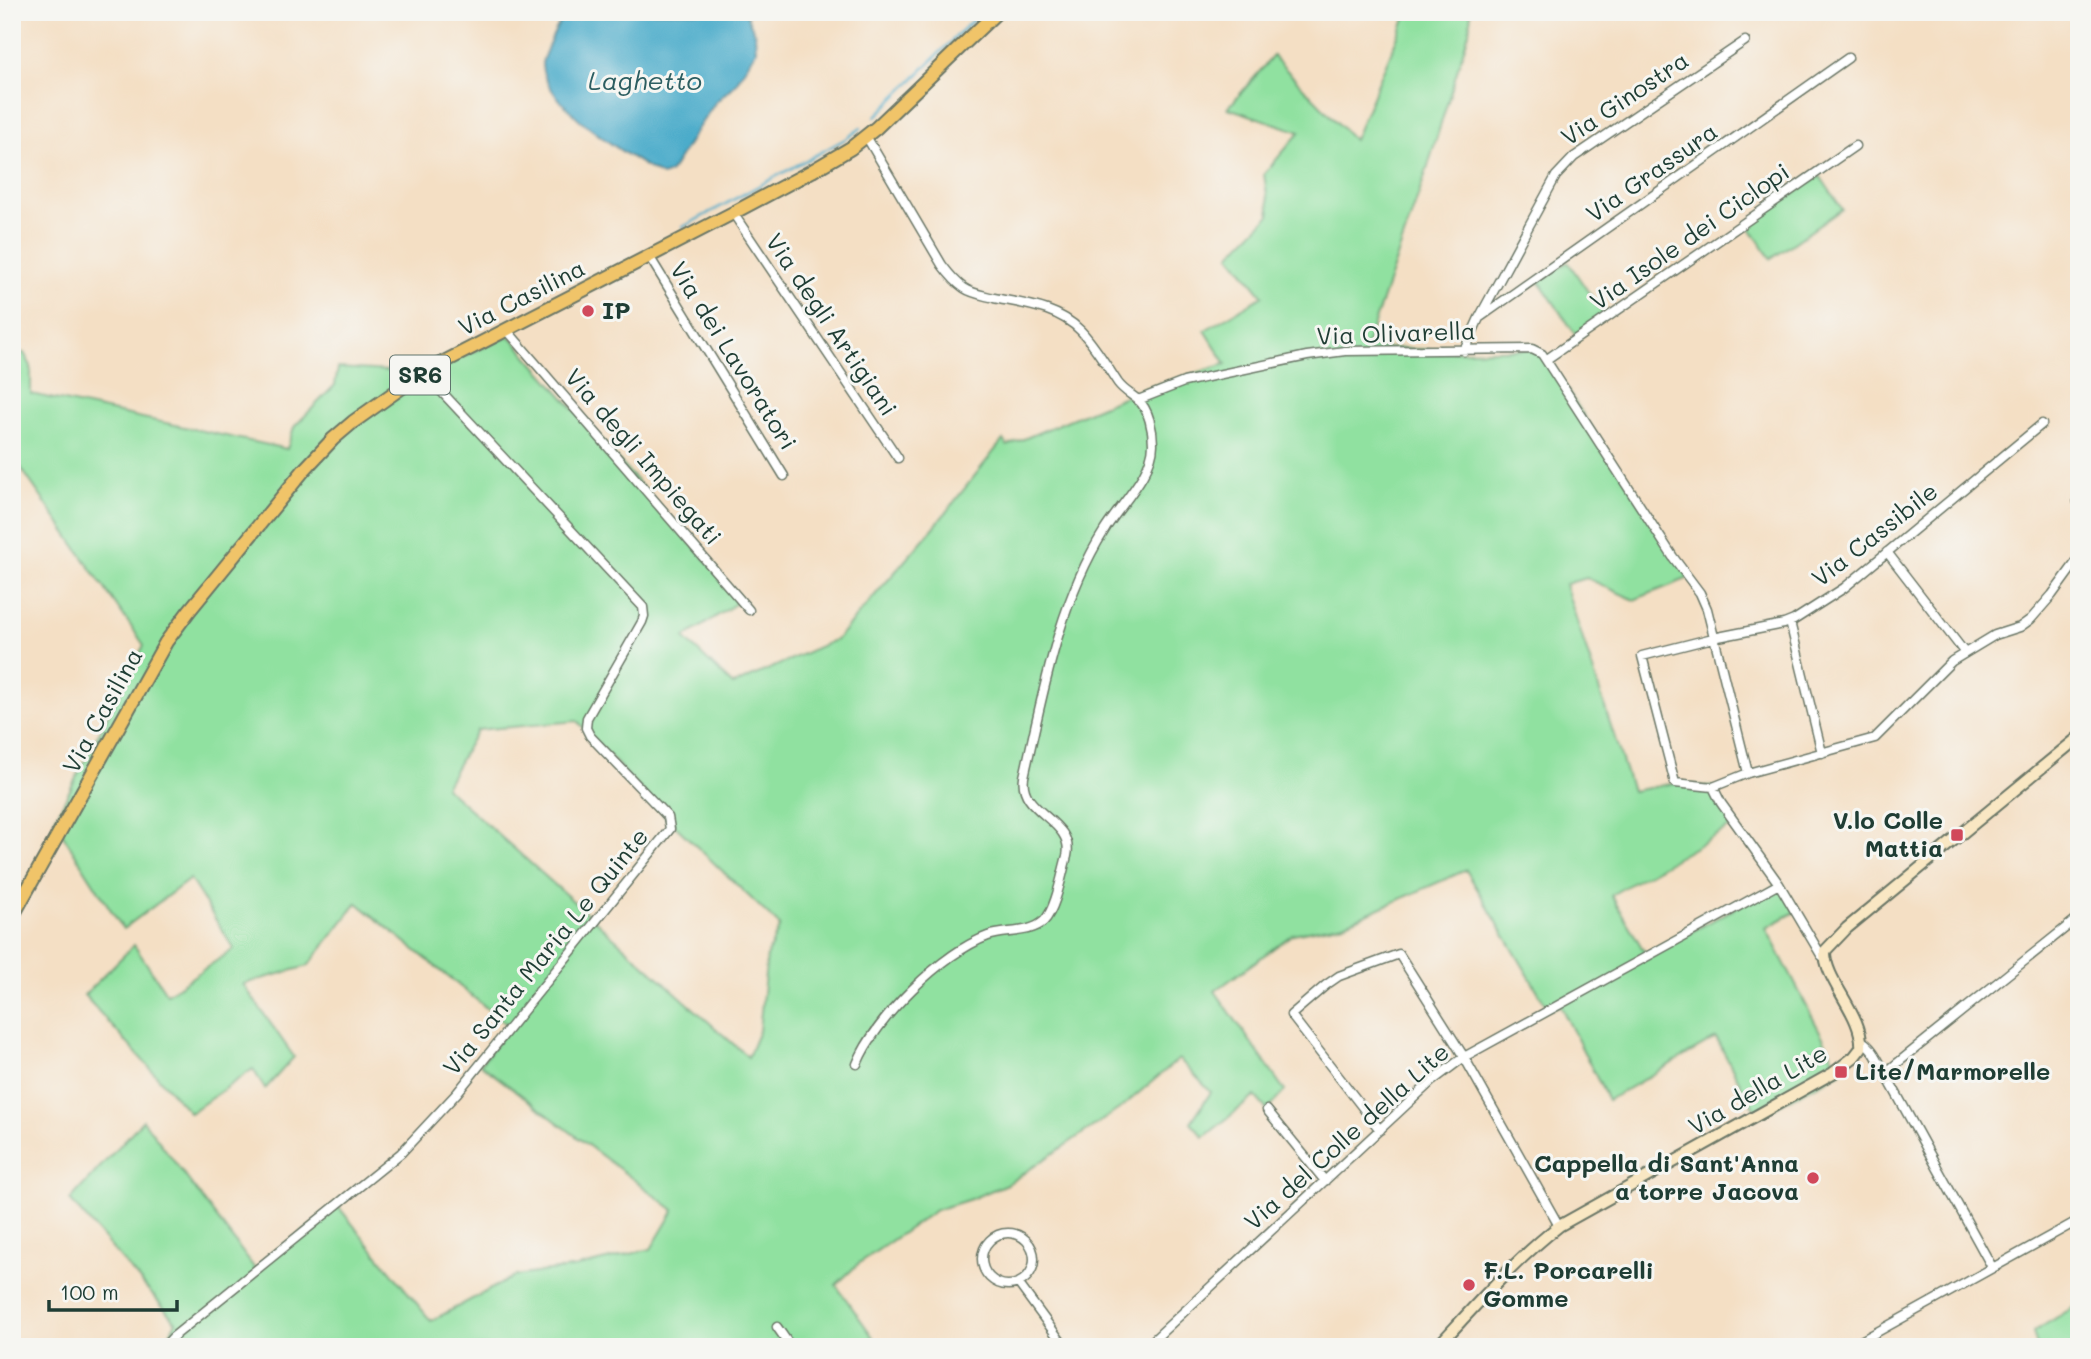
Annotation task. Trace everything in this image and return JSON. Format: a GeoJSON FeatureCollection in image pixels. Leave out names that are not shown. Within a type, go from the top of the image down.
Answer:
{"type":"FeatureCollection","features":[{"type":"Feature","properties":{"kind":"main road","name":"Via Casilina"},"geometry":{"type":"LineString","coordinates":[[12,917],[153,663],[183,618],[333,439],[366,412],[424,373],[820,166],[866,136],[997,12]]}},
{"type":"Feature","properties":{"kind":"street","name":"Via Ginostra"},"geometry":{"type":"LineString","coordinates":[[1464,351],[1479,318],[1556,176],[1564,166],[1745,41]]}},
{"type":"Feature","properties":{"kind":"street","name":"Via Grassura"},"geometry":{"type":"LineString","coordinates":[[1479,318],[1848,58]]}},
{"type":"Feature","properties":{"kind":"street"},"geometry":{"type":"LineString","coordinates":[[857,1065],[869,1040],[884,1020],[910,992],[940,966],[984,938],[1036,926],[1052,908],[1068,852],[1068,843],[1061,830],[1027,797],[1023,786],[1024,777],[1051,665],[1073,594],[1100,537],[1151,459],[1153,444],[1146,413],[1138,400],[1122,388],[1099,352],[1068,320],[1046,309],[974,293],[954,280],[942,265],[866,136]]}},
{"type":"Feature","properties":{"kind":"street","name":"Via Isole dei Ciclopi"},"geometry":{"type":"LineString","coordinates":[[1547,359],[1855,146]]}},
{"type":"Feature","properties":{"kind":"street","name":"Via degli Artigiani"},"geometry":{"type":"LineString","coordinates":[[733,213],[898,458]]}},
{"type":"Feature","properties":{"kind":"street","name":"Via dei Lavoratori"},"geometry":{"type":"LineString","coordinates":[[649,256],[784,476]]}},
{"type":"Feature","properties":{"kind":"street","name":"Via degli Impiegati"},"geometry":{"type":"LineString","coordinates":[[506,329],[750,610]]}},
{"type":"Feature","properties":{"kind":"street","name":"Via Olivarella"},"geometry":{"type":"LineString","coordinates":[[1138,400],[1184,382],[1307,356],[1345,351],[1532,349],[1547,359]]}},
{"type":"Feature","properties":{"kind":"street"},"geometry":{"type":"LineString","coordinates":[[1547,359],[1673,557],[1700,593],[1707,609],[1748,773]]}},
{"type":"Feature","properties":{"kind":"street","name":"Via Santa Maria Le Quinte"},"geometry":{"type":"LineString","coordinates":[[164,1347],[401,1153],[457,1093],[670,829],[668,817],[590,736],[586,728],[587,718],[642,622],[643,607],[424,373]]}},
{"type":"Feature","properties":{"kind":"street","name":"Via Cassibile"},"geometry":{"type":"LineString","coordinates":[[1713,787],[1675,783],[1642,656],[1790,622],[1844,588],[2042,424]]}},
{"type":"Feature","properties":{"kind":"street"},"geometry":{"type":"LineString","coordinates":[[2079,483],[2079,501]]}},
{"type":"Feature","properties":{"kind":"street"},"geometry":{"type":"LineString","coordinates":[[1887,552],[1965,653]]}},
{"type":"Feature","properties":{"kind":"street"},"geometry":{"type":"LineString","coordinates":[[1992,1267],[1885,1073],[1862,1041],[1856,1021],[1825,958],[1713,787],[1748,773],[1875,738],[1952,661],[1995,635],[2031,619],[2079,558]]}},
{"type":"Feature","properties":{"kind":"street"},"geometry":{"type":"LineString","coordinates":[[1790,622],[1822,753]]}},
{"type":"Feature","properties":{"kind":"street"},"geometry":{"type":"LineString","coordinates":[[1825,958],[1825,951],[1847,928],[2079,737]]}},
{"type":"Feature","properties":{"kind":"street","name":"Via del Colle della Lite"},"geometry":{"type":"LineString","coordinates":[[1146,1347],[1432,1081],[1464,1057],[1779,884]]}},
{"type":"Feature","properties":{"kind":"street"},"geometry":{"type":"LineString","coordinates":[[1885,1073],[2079,917]]}},
{"type":"Feature","properties":{"kind":"street"},"geometry":{"type":"LineString","coordinates":[[1380,1130],[1291,1015],[1339,976],[1398,954],[1464,1057],[1559,1226]]}},
{"type":"Feature","properties":{"kind":"street","name":"Via della Lite"},"geometry":{"type":"LineString","coordinates":[[1437,1347],[1489,1290],[1537,1243],[1559,1226],[1833,1073],[1859,1052],[1862,1041]]}},
{"type":"Feature","properties":{"kind":"street"},"geometry":{"type":"LineString","coordinates":[[1267,1110],[1325,1181]]}},
{"type":"Feature","properties":{"kind":"street"},"geometry":{"type":"LineString","coordinates":[[1850,1347],[2079,1220]]}},
{"type":"Feature","properties":{"kind":"street"},"geometry":{"type":"LineString","coordinates":[[1012,1233],[1027,1240],[1031,1247],[1034,1264],[1026,1279],[1018,1283],[1011,1285],[995,1282],[984,1270],[982,1255],[989,1241],[995,1236],[1012,1233]]}},
{"type":"Feature","properties":{"kind":"street"},"geometry":{"type":"LineString","coordinates":[[1018,1283],[1065,1347]]}},
{"type":"Feature","properties":{"kind":"street"},"geometry":{"type":"LineString","coordinates":[[776,1327],[791,1347]]}},
{"type":"Feature","properties":{"kind":"green space"},"geometry":{"type":"Polygon","coordinates":[[[1408,12],[1471,12],[1469,32],[1424,179],[1366,347],[1464,351],[1532,349],[1547,359],[1689,578],[1634,600],[1587,578],[1565,584],[1632,791],[1675,783],[1713,787],[1736,824],[1611,895],[1647,956],[1779,884],[1795,912],[1766,928],[1841,1072],[1758,1116],[1716,1038],[1608,1100],[1560,1005],[1549,1010],[1466,870],[1344,924],[1293,934],[1215,991],[1285,1091],[1267,1110],[1255,1096],[1204,1137],[1191,1122],[1211,1092],[1179,1059],[1122,1107],[1009,1183],[936,1210],[858,1264],[836,1285],[880,1347],[163,1347],[176,1322],[70,1200],[143,1120],[256,1270],[337,1205],[431,1321],[515,1276],[578,1267],[651,1249],[674,1210],[480,1064],[510,1027],[357,903],[308,966],[243,984],[294,1057],[265,1089],[253,1069],[190,1113],[84,995],[134,945],[167,994],[234,949],[190,879],[123,929],[54,821],[144,645],[12,455],[12,352],[24,353],[31,366],[31,394],[287,449],[294,427],[335,385],[338,368],[424,373],[510,336],[741,600],[684,638],[733,685],[837,639],[935,526],[1003,440],[1007,446],[1142,389],[1226,364],[1205,330],[1263,296],[1230,255],[1270,215],[1264,174],[1300,132],[1228,108],[1273,56],[1354,140],[1408,12]],[[577,721],[477,730],[445,787],[748,1057],[759,1031],[767,955],[780,926],[670,821],[577,721]]]}},
{"type":"Feature","properties":{"kind":"green space"},"geometry":{"type":"Polygon","coordinates":[[[1820,176],[1842,209],[1771,259],[1748,225],[1820,176]]]}},
{"type":"Feature","properties":{"kind":"green space"},"geometry":{"type":"Polygon","coordinates":[[[1568,262],[1604,315],[1576,335],[1539,281],[1568,262]]]}},
{"type":"Feature","properties":{"kind":"green space"},"geometry":{"type":"Polygon","coordinates":[[[2079,1304],[2079,1347],[2037,1347],[2033,1332],[2079,1304]]]}},
{"type":"Feature","properties":{"kind":"water","name":"Laghetto"},"geometry":{"type":"Polygon","coordinates":[[[568,12],[745,12],[755,34],[756,51],[736,83],[715,103],[670,173],[662,176],[590,128],[557,97],[546,80],[543,59],[556,30],[568,12]]]}},
{"type":"Feature","properties":{"kind":"waterway"},"geometry":{"type":"LineString","coordinates":[[875,117],[981,12]]}},
{"type":"Feature","properties":{"kind":"waterway"},"geometry":{"type":"LineString","coordinates":[[683,227],[861,128]]}},
{"type":"Feature","properties":{"kind":"place","name":"IP"},"geometry":{"type":"Point","coordinates":[588,311]}},
{"type":"Feature","properties":{"kind":"place","name":"V.lo Colle Mattia"},"geometry":{"type":"Point","coordinates":[1957,835]}},
{"type":"Feature","properties":{"kind":"place","name":"Lite/Marmorelle"},"geometry":{"type":"Point","coordinates":[1841,1072]}},
{"type":"Feature","properties":{"kind":"place","name":"Cappella di Sant'Anna a torre Jacova"},"geometry":{"type":"Point","coordinates":[1813,1178]}},
{"type":"Feature","properties":{"kind":"place","name":"F.L. Porcarelli Gomme"},"geometry":{"type":"Point","coordinates":[1469,1285]}}]}
